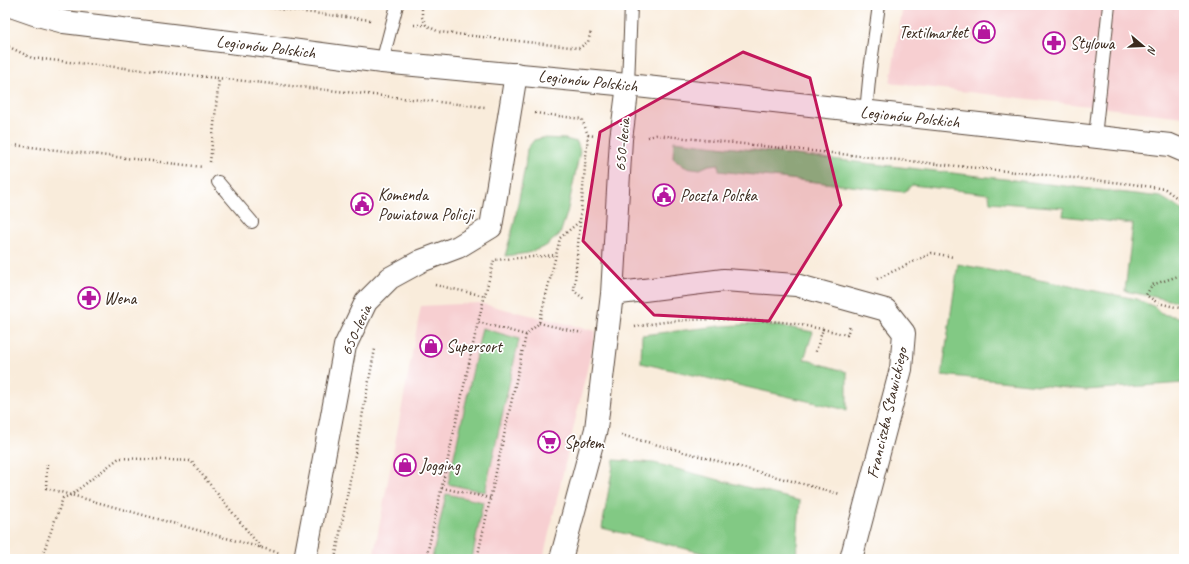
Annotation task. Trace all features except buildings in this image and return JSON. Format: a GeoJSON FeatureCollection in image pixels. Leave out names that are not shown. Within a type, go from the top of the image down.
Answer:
{"type":"FeatureCollection","features":[{"type":"Feature","properties":{"kind":"street","name":"Legionów Polskich"},"geometry":{"type":"LineString","coordinates":[[8,5],[64,22],[382,62],[628,85],[1179,146]]}},
{"type":"Feature","properties":{"kind":"street","name":"650-lecia"},"geometry":{"type":"LineString","coordinates":[[305,559],[345,346],[352,329],[366,302],[390,278],[421,261],[458,248],[490,228],[516,74]]}},
{"type":"Feature","properties":{"kind":"street","name":"650-lecia"},"geometry":{"type":"LineString","coordinates":[[561,559],[596,429],[612,294],[621,139],[628,85]]}},
{"type":"Feature","properties":{"kind":"street","name":"Franciszka Stawickiego"},"geometry":{"type":"LineString","coordinates":[[612,294],[724,280],[796,285],[886,310],[904,333],[901,369],[851,559]]}},
{"type":"Feature","properties":{"kind":"lane"},"geometry":{"type":"LineString","coordinates":[[382,62],[397,5]]}},
{"type":"Feature","properties":{"kind":"lane"},"geometry":{"type":"LineString","coordinates":[[628,85],[631,5]]}},
{"type":"Feature","properties":{"kind":"lane"},"geometry":{"type":"LineString","coordinates":[[866,112],[879,5]]}},
{"type":"Feature","properties":{"kind":"lane"},"geometry":{"type":"LineString","coordinates":[[1095,137],[1109,5]]}},
{"type":"Feature","properties":{"kind":"lane"},"geometry":{"type":"LineString","coordinates":[[218,182],[252,222]]}},
{"type":"Feature","properties":{"kind":"path"},"geometry":{"type":"LineString","coordinates":[[246,5],[328,15]]}},
{"type":"Feature","properties":{"kind":"path"},"geometry":{"type":"LineString","coordinates":[[422,5],[422,16],[426,26],[438,32],[579,48],[588,42],[591,31]]}},
{"type":"Feature","properties":{"kind":"path"},"geometry":{"type":"LineString","coordinates":[[5,44],[32,58],[582,119],[588,135],[574,291],[588,302]]}},
{"type":"Feature","properties":{"kind":"path"},"geometry":{"type":"LineString","coordinates":[[5,144],[202,167],[210,163],[219,79]]}},
{"type":"Feature","properties":{"kind":"path"},"geometry":{"type":"LineString","coordinates":[[588,135],[639,140],[656,135],[1132,184],[1165,189],[1184,203]]}},
{"type":"Feature","properties":{"kind":"path"},"geometry":{"type":"LineString","coordinates":[[477,559],[526,335],[539,323],[560,238],[580,221]]}},
{"type":"Feature","properties":{"kind":"path"},"geometry":{"type":"LineString","coordinates":[[426,559],[478,322],[496,253]]}},
{"type":"Feature","properties":{"kind":"path"},"geometry":{"type":"LineString","coordinates":[[870,278],[876,279],[932,253],[953,257]]}},
{"type":"Feature","properties":{"kind":"path"},"geometry":{"type":"LineString","coordinates":[[494,260],[556,255]]}},
{"type":"Feature","properties":{"kind":"path"},"geometry":{"type":"LineString","coordinates":[[1184,274],[1152,285],[1146,295],[1158,303],[1184,309]]}},
{"type":"Feature","properties":{"kind":"path"},"geometry":{"type":"LineString","coordinates":[[435,285],[485,296]]}},
{"type":"Feature","properties":{"kind":"path"},"geometry":{"type":"LineString","coordinates":[[630,328],[649,324],[718,319],[782,322],[823,329],[815,354]]}},
{"type":"Feature","properties":{"kind":"path"},"geometry":{"type":"LineString","coordinates":[[478,322],[526,335]]}},
{"type":"Feature","properties":{"kind":"path"},"geometry":{"type":"LineString","coordinates":[[539,323],[583,333]]}},
{"type":"Feature","properties":{"kind":"path"},"geometry":{"type":"LineString","coordinates":[[335,559],[376,343]]}},
{"type":"Feature","properties":{"kind":"path"},"geometry":{"type":"LineString","coordinates":[[615,433],[843,495]]}},
{"type":"Feature","properties":{"kind":"path"},"geometry":{"type":"LineString","coordinates":[[41,559],[63,498],[71,495],[119,458],[191,461],[262,549]]}},
{"type":"Feature","properties":{"kind":"path"},"geometry":{"type":"LineString","coordinates":[[47,464],[46,488],[262,549],[305,559]]}},
{"type":"Feature","properties":{"kind":"path"},"geometry":{"type":"LineString","coordinates":[[442,488],[490,498]]}},
{"type":"Feature","properties":{"kind":"highlighted area"},"geometry":{"type":"Polygon","coordinates":[[[743,52],[810,78],[841,205],[769,321],[654,315],[583,241],[600,132],[743,52]]]}},
{"type":"Feature","properties":{"kind":"shaded area"},"geometry":{"type":"Polygon","coordinates":[[[903,5],[1184,5],[1184,117],[890,83],[903,5]]]}},
{"type":"Feature","properties":{"kind":"shaded area"},"geometry":{"type":"Polygon","coordinates":[[[479,303],[596,331],[543,559],[373,559],[421,306],[479,303]]]}},
{"type":"Feature","properties":{"kind":"green space"},"geometry":{"type":"Polygon","coordinates":[[[542,138],[565,139],[577,142],[580,151],[567,213],[560,234],[546,246],[528,253],[505,256],[514,224],[527,149],[534,140],[542,138]]]}},
{"type":"Feature","properties":{"kind":"green space"},"geometry":{"type":"Polygon","coordinates":[[[674,141],[1161,197],[1184,211],[1184,303],[1125,291],[1133,224],[1063,216],[1064,208],[990,202],[989,194],[912,185],[904,192],[719,171],[719,164],[709,165],[700,169],[685,167],[673,158],[674,141]]]}},
{"type":"Feature","properties":{"kind":"green space"},"geometry":{"type":"Polygon","coordinates":[[[958,264],[1136,299],[1155,307],[1161,314],[1184,318],[1184,383],[1086,390],[942,375],[958,264]]]}},
{"type":"Feature","properties":{"kind":"green space"},"geometry":{"type":"Polygon","coordinates":[[[761,324],[813,332],[804,359],[847,372],[847,410],[641,363],[642,335],[720,326],[761,324]]]}},
{"type":"Feature","properties":{"kind":"green space"},"geometry":{"type":"Polygon","coordinates":[[[482,328],[519,339],[485,492],[448,484],[482,328]]]}},
{"type":"Feature","properties":{"kind":"green space"},"geometry":{"type":"Polygon","coordinates":[[[614,460],[654,463],[800,501],[796,559],[727,559],[602,528],[614,460]]]}},
{"type":"Feature","properties":{"kind":"green space"},"geometry":{"type":"Polygon","coordinates":[[[446,494],[483,502],[472,559],[432,559],[446,494]]]}},
{"type":"Feature","properties":{"kind":"place","name":"Textilmarket"},"geometry":{"type":"Point","coordinates":[984,32]}},
{"type":"Feature","properties":{"kind":"place","name":"Stylowa"},"geometry":{"type":"Point","coordinates":[1054,43]}},
{"type":"Feature","properties":{"kind":"place","name":"Poczta Polska"},"geometry":{"type":"Point","coordinates":[664,195]}},
{"type":"Feature","properties":{"kind":"place","name":"Komenda Powiatowa Policji"},"geometry":{"type":"Point","coordinates":[362,204]}},
{"type":"Feature","properties":{"kind":"place","name":"Wena"},"geometry":{"type":"Point","coordinates":[89,298]}},
{"type":"Feature","properties":{"kind":"place","name":"Supersort"},"geometry":{"type":"Point","coordinates":[431,346]}},
{"type":"Feature","properties":{"kind":"place","name":"Społem"},"geometry":{"type":"Point","coordinates":[549,442]}},
{"type":"Feature","properties":{"kind":"place","name":"Jogging"},"geometry":{"type":"Point","coordinates":[405,465]}}]}
